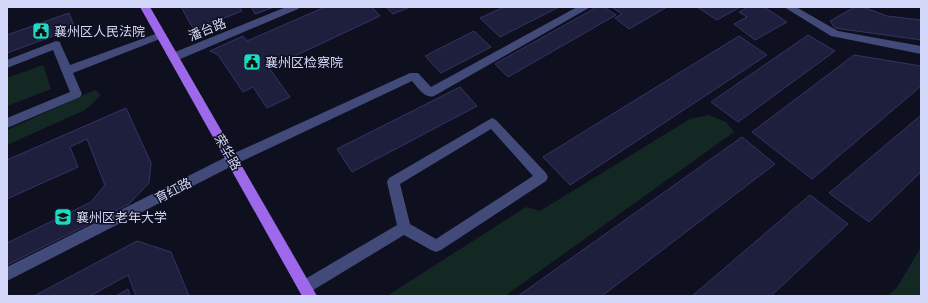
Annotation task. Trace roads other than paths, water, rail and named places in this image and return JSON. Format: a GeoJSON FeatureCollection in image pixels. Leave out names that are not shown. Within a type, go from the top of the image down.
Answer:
{"type":"FeatureCollection","features":[{"type":"Feature","properties":{"kind":"main road","name":"荣华路"},"geometry":{"type":"LineString","coordinates":[[145,7],[308,292]]}},
{"type":"Feature","properties":{"kind":"street","name":"潘台路"},"geometry":{"type":"LineString","coordinates":[[174,57],[295,7]]}},
{"type":"Feature","properties":{"kind":"street","name":"育红路"},"geometry":{"type":"LineString","coordinates":[[7,274],[232,160],[414,76],[430,92],[584,7]]}},
{"type":"Feature","properties":{"kind":"street"},"geometry":{"type":"LineString","coordinates":[[789,7],[836,34],[921,50]]}},
{"type":"Feature","properties":{"kind":"street"},"geometry":{"type":"LineString","coordinates":[[66,71],[161,35]]}},
{"type":"Feature","properties":{"kind":"street"},"geometry":{"type":"LineString","coordinates":[[7,64],[56,45],[76,94],[7,123]]}},
{"type":"Feature","properties":{"kind":"street"},"geometry":{"type":"LineString","coordinates":[[492,123],[542,177],[436,246],[404,228],[393,182],[492,123]]}},
{"type":"Feature","properties":{"kind":"street"},"geometry":{"type":"LineString","coordinates":[[308,292],[404,228]]}},
{"type":"Feature","properties":{"kind":"place","name":"襄州区人民法院"},"geometry":{"type":"Point","coordinates":[41,31]}},
{"type":"Feature","properties":{"kind":"place","name":"襄州区检察院"},"geometry":{"type":"Point","coordinates":[252,62]}},
{"type":"Feature","properties":{"kind":"place","name":"襄州区老年大学"},"geometry":{"type":"Point","coordinates":[63,217]}}]}
